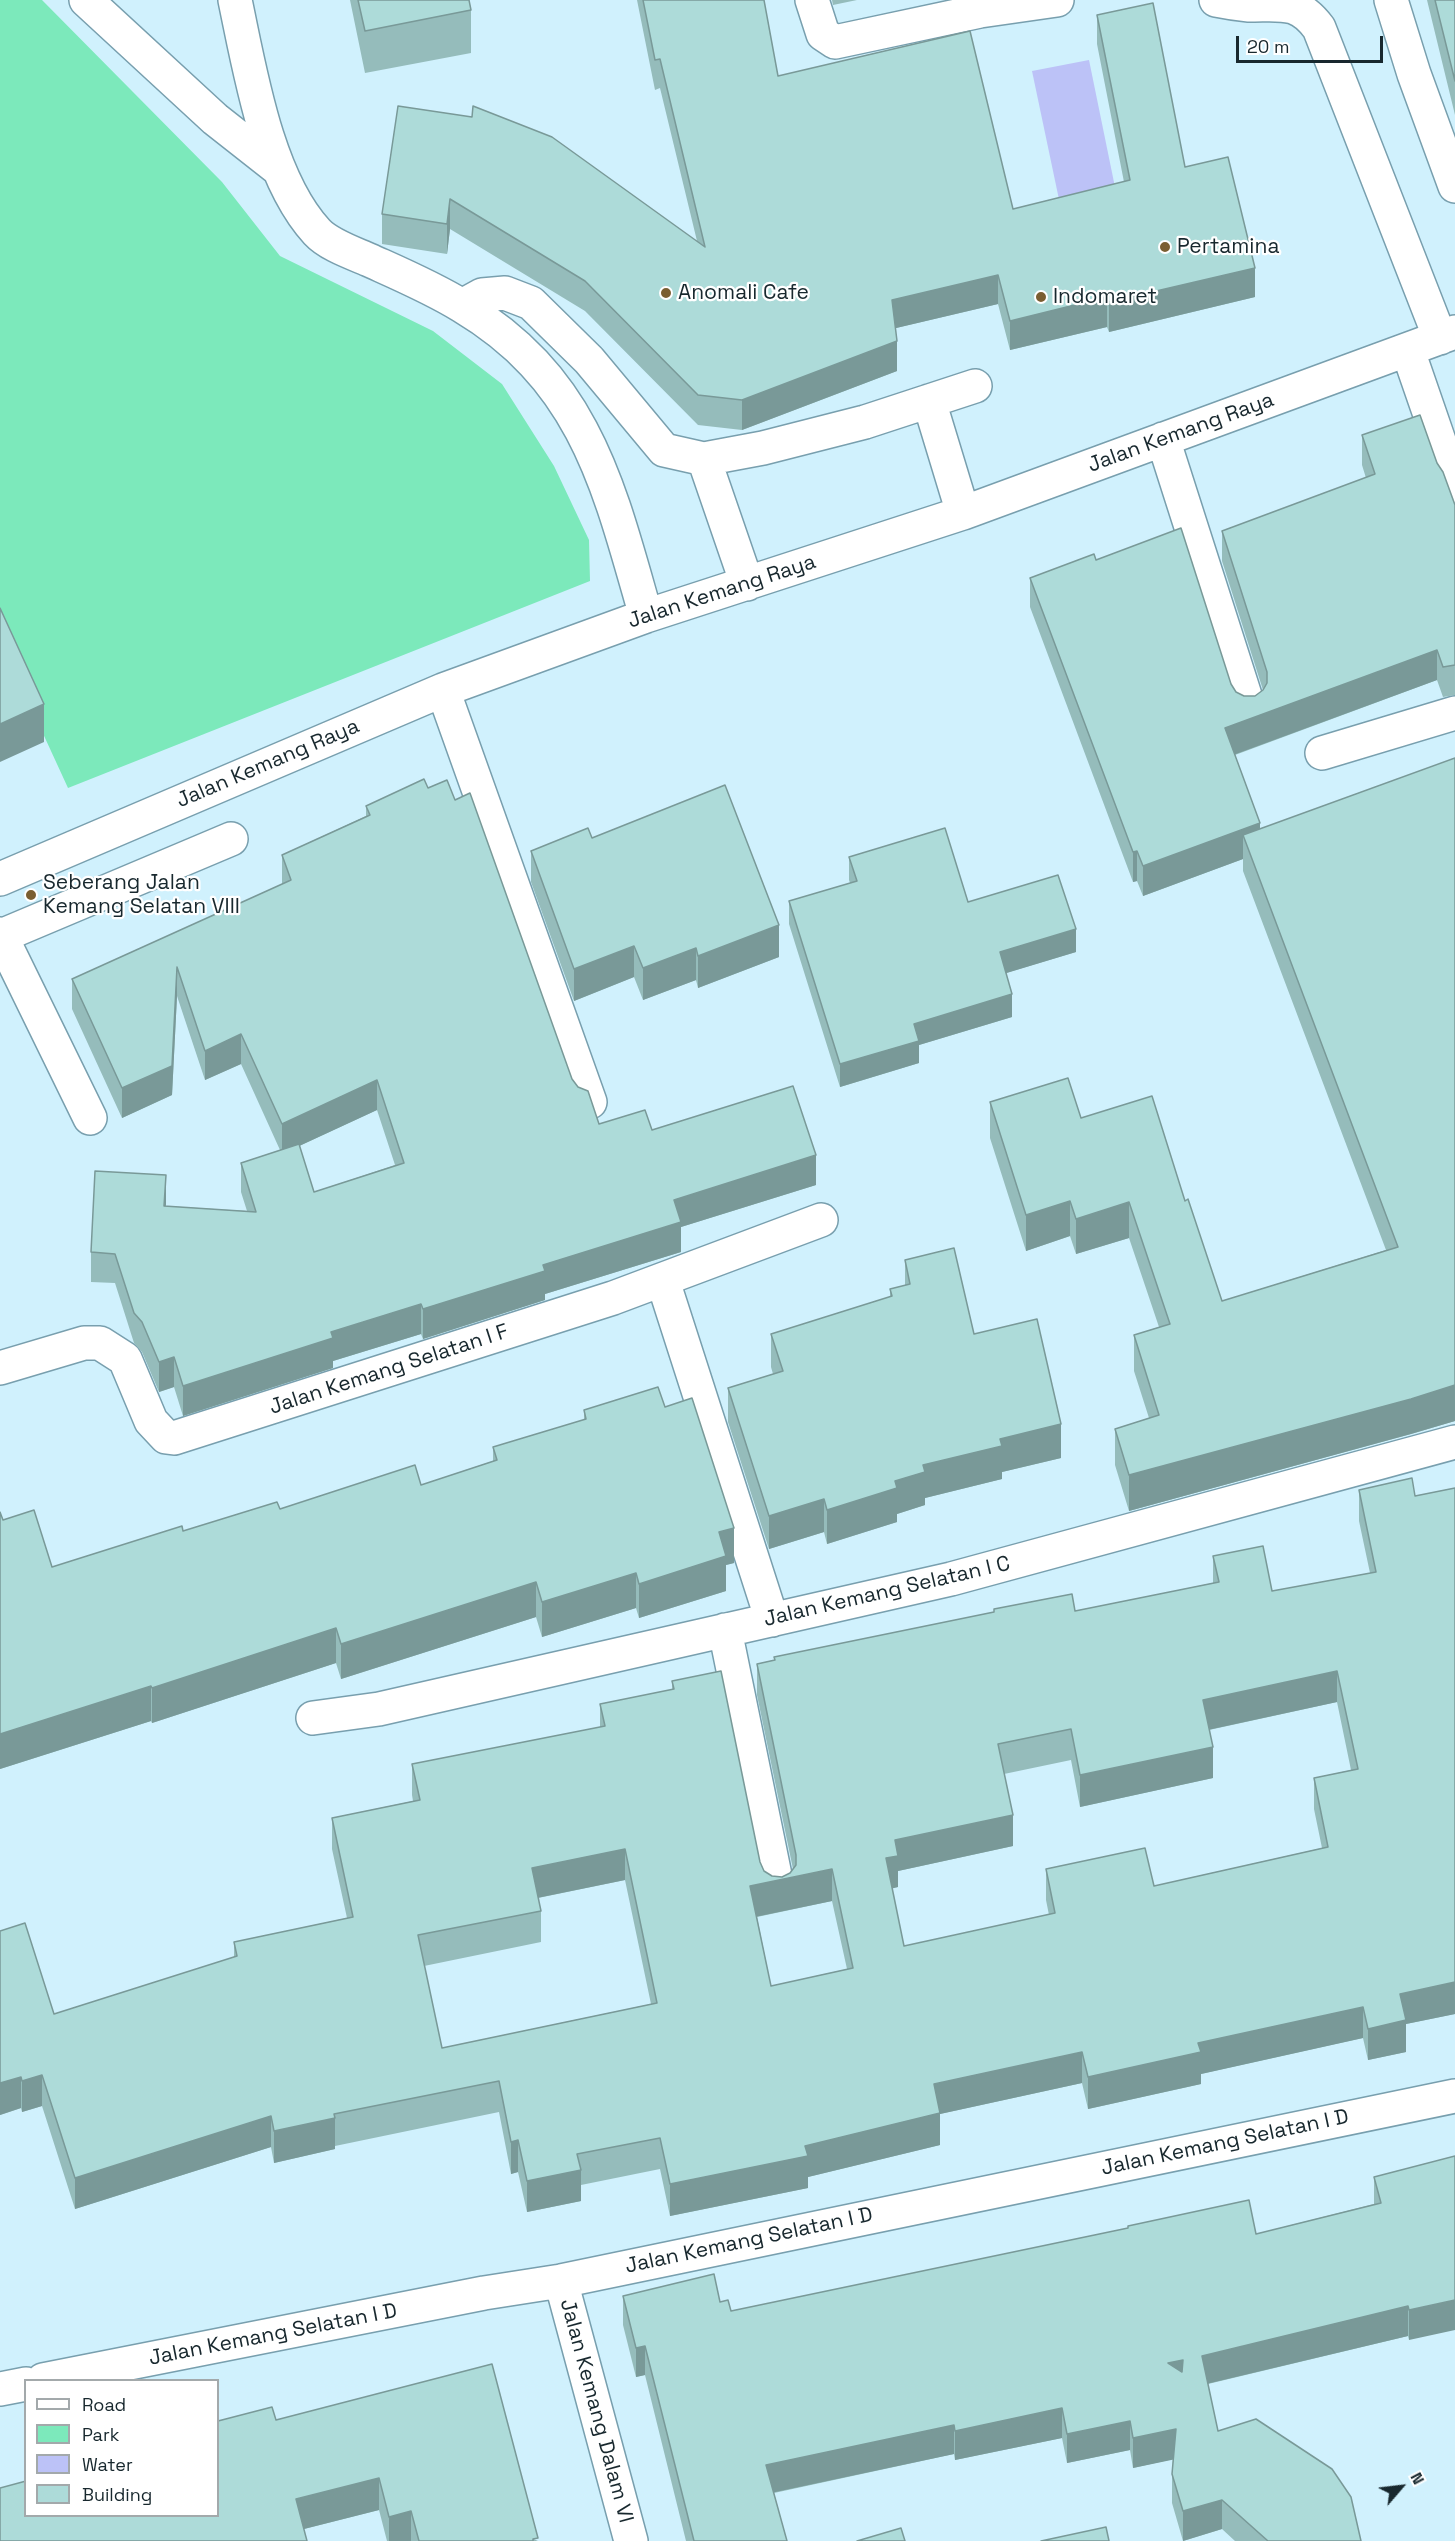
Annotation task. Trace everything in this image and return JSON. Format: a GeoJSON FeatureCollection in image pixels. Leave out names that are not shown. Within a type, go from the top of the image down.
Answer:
{"type":"FeatureCollection","features":[{"type":"Feature","properties":{"kind":"street"},"geometry":{"type":"LineString","coordinates":[[86,0],[215,119],[276,167]]}},
{"type":"Feature","properties":{"kind":"street"},"geometry":{"type":"LineString","coordinates":[[235,0],[276,167],[318,234],[462,306],[519,347],[555,387],[588,441],[612,500],[646,616]]}},
{"type":"Feature","properties":{"kind":"street"},"geometry":{"type":"LineString","coordinates":[[812,0],[820,28],[828,39],[835,42],[979,5],[1057,0]]}},
{"type":"Feature","properties":{"kind":"street"},"geometry":{"type":"LineString","coordinates":[[1216,0],[1249,5],[1292,3],[1311,16],[1319,28],[1447,335]]}},
{"type":"Feature","properties":{"kind":"street"},"geometry":{"type":"LineString","coordinates":[[1391,0],[1414,74],[1455,186]]}},
{"type":"Feature","properties":{"kind":"street"},"geometry":{"type":"LineString","coordinates":[[462,306],[482,295],[505,293],[531,303],[589,360],[664,450],[704,459],[763,448],[865,422],[975,386]]}},
{"type":"Feature","properties":{"kind":"street","name":"Jalan Kemang Raya"},"geometry":{"type":"LineString","coordinates":[[0,879],[443,690],[646,616],[963,513],[1447,335]]}},
{"type":"Feature","properties":{"kind":"street"},"geometry":{"type":"LineString","coordinates":[[1408,351],[1455,487]]}},
{"type":"Feature","properties":{"kind":"street"},"geometry":{"type":"LineString","coordinates":[[929,401],[963,513]]}},
{"type":"Feature","properties":{"kind":"street"},"geometry":{"type":"LineString","coordinates":[[1162,439],[1249,708]]}},
{"type":"Feature","properties":{"kind":"street"},"geometry":{"type":"LineString","coordinates":[[704,459],[747,584]]}},
{"type":"Feature","properties":{"kind":"street"},"geometry":{"type":"LineString","coordinates":[[443,690],[590,1102]]}},
{"type":"Feature","properties":{"kind":"street"},"geometry":{"type":"LineString","coordinates":[[1322,753],[1455,713]]}},
{"type":"Feature","properties":{"kind":"street"},"geometry":{"type":"LineString","coordinates":[[90,1118],[1,935],[231,839]]}},
{"type":"Feature","properties":{"kind":"street","name":"Jalan Kemang Selatan I F"},"geometry":{"type":"LineString","coordinates":[[0,1368],[84,1343],[100,1343],[125,1359],[152,1421],[166,1437],[174,1438],[663,1281],[821,1220]]}},
{"type":"Feature","properties":{"kind":"street"},"geometry":{"type":"LineString","coordinates":[[663,1281],[772,1620]]}},
{"type":"Feature","properties":{"kind":"street","name":"Jalan Kemang Selatan I C"},"geometry":{"type":"LineString","coordinates":[[313,1718],[379,1709],[951,1579],[1455,1442]]}},
{"type":"Feature","properties":{"kind":"street"},"geometry":{"type":"LineString","coordinates":[[725,1630],[778,1890]]}},
{"type":"Feature","properties":{"kind":"street","name":"Jalan Kemang Selatan I D"},"geometry":{"type":"LineString","coordinates":[[48,2379],[484,2293],[561,2281],[1455,2096]]}},
{"type":"Feature","properties":{"kind":"street","name":"Jalan Kemang Dalam VI"},"geometry":{"type":"LineString","coordinates":[[561,2281],[631,2541]]}},
{"type":"Feature","properties":{"kind":"street"},"geometry":{"type":"LineString","coordinates":[[0,2389],[24,2384]]}},
{"type":"Feature","properties":{"kind":"green space"},"geometry":{"type":"Polygon","coordinates":[[[0,0],[42,0],[222,182],[280,256],[433,331],[502,384],[554,466],[589,540],[590,581],[68,788],[0,640],[0,0]]]}},
{"type":"Feature","properties":{"kind":"water"},"geometry":{"type":"Polygon","coordinates":[[[1089,60],[1117,197],[1061,209],[1032,71],[1089,60]]]}},
{"type":"Feature","properties":{"kind":"building"},"geometry":{"type":"Polygon","coordinates":[[[358,0],[469,0],[471,10],[365,31],[358,0]]]}},
{"type":"Feature","properties":{"kind":"building"},"geometry":{"type":"Polygon","coordinates":[[[643,0],[764,0],[778,76],[970,31],[1013,209],[1130,180],[1097,15],[1153,3],[1185,167],[1228,157],[1255,268],[1109,302],[1107,297],[1010,321],[998,275],[892,300],[897,341],[742,400],[698,395],[585,281],[450,199],[447,224],[382,214],[398,106],[472,117],[473,106],[552,137],[705,247],[660,59],[655,60],[643,0]]]}},
{"type":"Feature","properties":{"kind":"building"},"geometry":{"type":"Polygon","coordinates":[[[1435,0],[1455,0],[1455,81],[1435,0]]]}},
{"type":"Feature","properties":{"kind":"building"},"geometry":{"type":"Polygon","coordinates":[[[1420,415],[1455,505],[1455,665],[1443,667],[1437,650],[1225,728],[1260,823],[1143,866],[1137,851],[1133,852],[1030,578],[1094,554],[1096,560],[1181,528],[1231,684],[1236,692],[1244,696],[1255,696],[1263,690],[1267,683],[1267,672],[1222,531],[1375,474],[1362,435],[1420,415]]]}},
{"type":"Feature","properties":{"kind":"building"},"geometry":{"type":"Polygon","coordinates":[[[0,608],[44,704],[0,724],[0,608]]]}},
{"type":"Feature","properties":{"kind":"building"},"geometry":{"type":"Polygon","coordinates":[[[1455,758],[1455,1385],[1129,1475],[1115,1429],[1159,1415],[1134,1335],[1170,1324],[1129,1202],[1076,1219],[1070,1201],[1026,1215],[990,1102],[1068,1078],[1081,1118],[1152,1096],[1185,1201],[1188,1199],[1222,1301],[1398,1247],[1243,835],[1455,758]]]}},
{"type":"Feature","properties":{"kind":"building"},"geometry":{"type":"Polygon","coordinates":[[[424,779],[428,788],[447,780],[455,800],[470,793],[572,1079],[578,1087],[588,1091],[599,1124],[645,1110],[652,1130],[793,1086],[816,1155],[674,1200],[681,1222],[543,1265],[545,1271],[423,1309],[421,1304],[331,1332],[333,1338],[183,1386],[174,1357],[159,1362],[142,1322],[134,1313],[115,1254],[91,1252],[95,1171],[166,1175],[164,1206],[256,1212],[241,1163],[299,1144],[314,1192],[404,1163],[377,1080],[282,1124],[241,1034],[205,1051],[177,967],[172,1066],[122,1088],[72,979],[291,880],[282,855],[370,815],[366,806],[424,779]]]}},
{"type":"Feature","properties":{"kind":"building"},"geometry":{"type":"Polygon","coordinates":[[[725,785],[779,925],[698,956],[696,948],[643,968],[634,946],[574,969],[531,851],[588,828],[592,838],[725,785]]]}},
{"type":"Feature","properties":{"kind":"building"},"geometry":{"type":"Polygon","coordinates":[[[945,828],[968,902],[1058,875],[1076,929],[1000,952],[1012,994],[914,1024],[919,1041],[840,1064],[789,901],[857,881],[849,857],[945,828]]]}},
{"type":"Feature","properties":{"kind":"building"},"geometry":{"type":"Polygon","coordinates":[[[954,1248],[974,1334],[1037,1319],[1061,1424],[1000,1439],[1002,1446],[923,1465],[925,1472],[895,1481],[897,1488],[827,1510],[824,1499],[769,1516],[728,1388],[783,1371],[771,1334],[892,1296],[890,1289],[910,1284],[905,1260],[954,1248]]]}},
{"type":"Feature","properties":{"kind":"building"},"geometry":{"type":"Polygon","coordinates":[[[658,1387],[665,1407],[692,1398],[734,1528],[719,1532],[726,1556],[639,1584],[636,1573],[542,1602],[536,1582],[341,1644],[336,1628],[152,1688],[151,1686],[0,1734],[0,1512],[3,1520],[34,1510],[52,1567],[182,1526],[183,1531],[277,1502],[280,1509],[415,1465],[421,1485],[497,1460],[493,1447],[586,1419],[584,1410],[658,1387]]]}},
{"type":"Feature","properties":{"kind":"building"},"geometry":{"type":"Polygon","coordinates":[[[1412,1478],[1415,1496],[1455,1488],[1455,1982],[1400,1994],[1406,2020],[1368,2029],[1363,2007],[1198,2043],[1201,2052],[1088,2077],[1082,2052],[934,2084],[940,2113],[805,2146],[808,2156],[670,2184],[660,2138],[577,2154],[581,2170],[527,2181],[518,2140],[511,2142],[499,2081],[334,2114],[335,2118],[274,2131],[271,2116],[75,2178],[42,2075],[22,2081],[21,2077],[0,2083],[0,1931],[25,1923],[54,2014],[237,1956],[234,1942],[353,1917],[332,1818],[420,1800],[412,1764],[605,1726],[600,1704],[674,1689],[672,1681],[721,1671],[760,1862],[764,1871],[772,1876],[782,1877],[790,1873],[796,1865],[796,1855],[757,1664],[775,1660],[774,1657],[1072,1594],[1075,1611],[1219,1582],[1213,1556],[1263,1546],[1272,1591],[1376,1572],[1359,1490],[1412,1478]],[[1337,1671],[1203,1700],[1213,1747],[1080,1775],[1071,1729],[998,1744],[1013,1815],[895,1840],[898,1856],[886,1858],[904,1946],[1055,1913],[1046,1869],[1145,1848],[1154,1886],[1328,1847],[1314,1778],[1358,1769],[1337,1671]],[[625,1849],[532,1868],[541,1911],[418,1935],[442,2048],[657,2003],[625,1849]],[[832,1869],[750,1886],[771,1986],[853,1968],[832,1869]]]}},
{"type":"Feature","properties":{"kind":"building"},"geometry":{"type":"Polygon","coordinates":[[[1455,2156],[1455,2300],[1409,2310],[1408,2306],[1202,2356],[1218,2431],[1256,2419],[1332,2469],[1351,2497],[1361,2541],[1268,2541],[1222,2500],[1183,2511],[1172,2474],[1176,2429],[1133,2438],[1130,2421],[1067,2434],[1062,2408],[955,2431],[954,2425],[766,2465],[787,2541],[694,2541],[645,2346],[636,2348],[623,2296],[714,2274],[720,2302],[728,2300],[731,2311],[1128,2228],[1128,2226],[1249,2200],[1256,2234],[1381,2203],[1374,2177],[1455,2156]],[[1183,2360],[1168,2363],[1182,2372],[1183,2360]]]}},
{"type":"Feature","properties":{"kind":"building"},"geometry":{"type":"Polygon","coordinates":[[[492,2364],[538,2538],[533,2541],[419,2541],[411,2511],[389,2517],[379,2478],[296,2499],[307,2541],[0,2541],[0,2488],[24,2482],[24,2517],[219,2517],[219,2421],[272,2407],[276,2420],[492,2364]]]}},
{"type":"Feature","properties":{"kind":"building"},"geometry":{"type":"Polygon","coordinates":[[[1106,2527],[1109,2541],[1041,2541],[1106,2527]]]}},
{"type":"Feature","properties":{"kind":"building"},"geometry":{"type":"Polygon","coordinates":[[[901,2528],[905,2541],[857,2541],[901,2528]]]}},
{"type":"Feature","properties":{"kind":"place","name":"Pertamina"},"geometry":{"type":"Point","coordinates":[1165,247]}},
{"type":"Feature","properties":{"kind":"place","name":"Anomali Cafe"},"geometry":{"type":"Point","coordinates":[666,293]}},
{"type":"Feature","properties":{"kind":"place","name":"Indomaret"},"geometry":{"type":"Point","coordinates":[1041,297]}},
{"type":"Feature","properties":{"kind":"place","name":"Seberang Jalan Kemang Selatan VIII"},"geometry":{"type":"Point","coordinates":[31,895]}}]}
